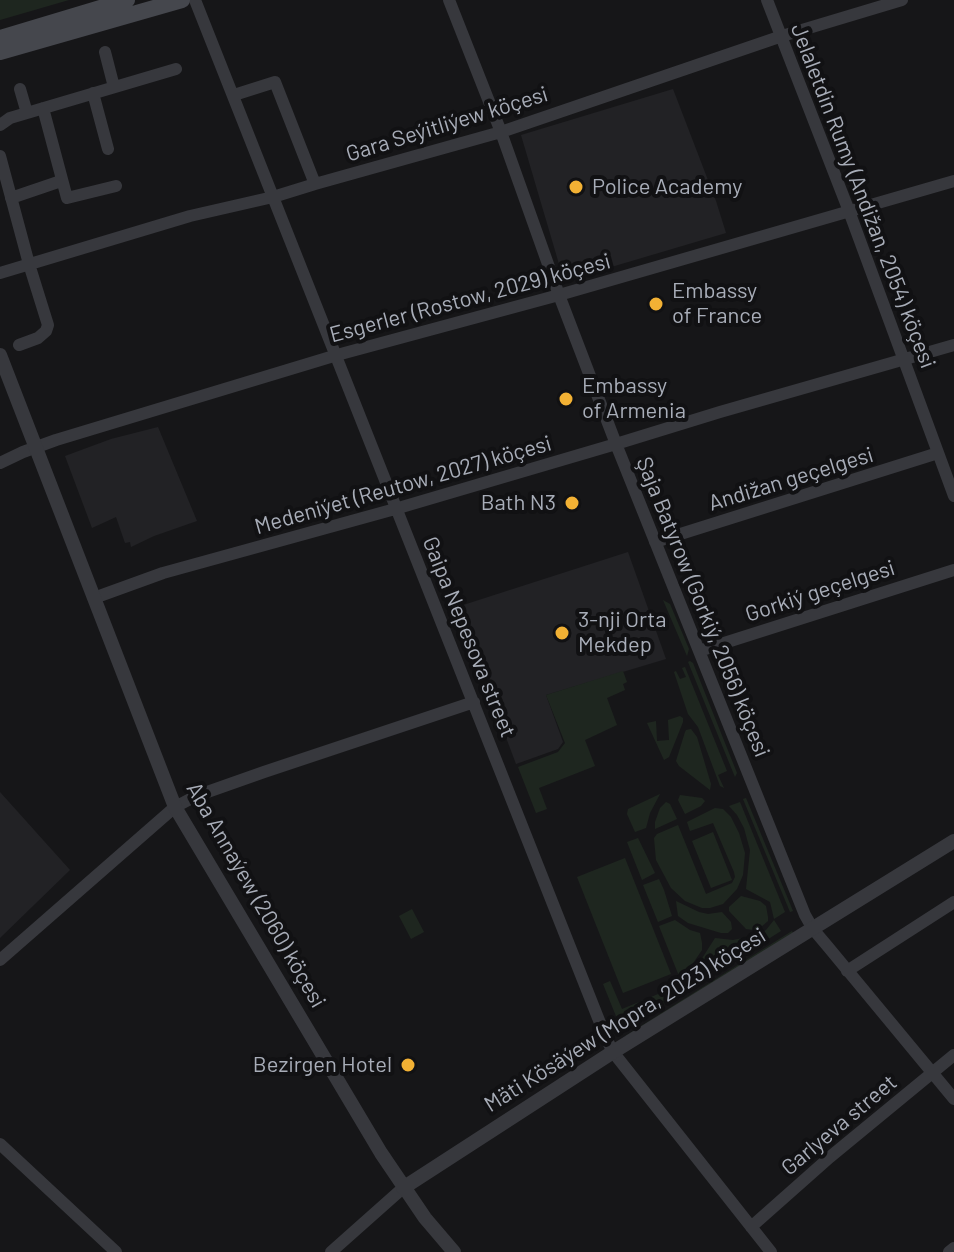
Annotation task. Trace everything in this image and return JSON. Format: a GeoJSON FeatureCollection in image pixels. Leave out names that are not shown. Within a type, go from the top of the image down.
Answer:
{"type":"FeatureCollection","features":[{"type":"Feature","properties":{"kind":"main road"},"geometry":{"type":"LineString","coordinates":[[0,38],[127,0]]}},
{"type":"Feature","properties":{"kind":"main road"},"geometry":{"type":"LineString","coordinates":[[0,52],[182,0]]}},
{"type":"Feature","properties":{"kind":"street","name":"Gaipa Nepesova street"},"geometry":{"type":"LineString","coordinates":[[195,0],[613,1052],[771,1252]]}},
{"type":"Feature","properties":{"kind":"street","name":"Şaja Batyrow (Gorkiý, 2056) köçesi"},"geometry":{"type":"LineString","coordinates":[[449,0],[616,444],[805,915],[847,971],[954,1099]]}},
{"type":"Feature","properties":{"kind":"street","name":"Jelaletdin Rumy (Andižan, 2054) köçesi"},"geometry":{"type":"LineString","coordinates":[[767,0],[954,496]]}},
{"type":"Feature","properties":{"kind":"street","name":"Gara Seýitliýew köçesi"},"geometry":{"type":"LineString","coordinates":[[0,273],[190,216],[273,197],[501,132],[782,36],[902,0]]}},
{"type":"Feature","properties":{"kind":"street"},"geometry":{"type":"LineString","coordinates":[[105,52],[114,87]]}},
{"type":"Feature","properties":{"kind":"street"},"geometry":{"type":"LineString","coordinates":[[0,125],[10,118],[176,69]]}},
{"type":"Feature","properties":{"kind":"street"},"geometry":{"type":"LineString","coordinates":[[234,95],[275,82],[315,184]]}},
{"type":"Feature","properties":{"kind":"street"},"geometry":{"type":"LineString","coordinates":[[20,89],[27,113]]}},
{"type":"Feature","properties":{"kind":"street"},"geometry":{"type":"LineString","coordinates":[[93,93],[108,149]]}},
{"type":"Feature","properties":{"kind":"street"},"geometry":{"type":"LineString","coordinates":[[43,108],[65,196],[69,199],[116,186]]}},
{"type":"Feature","properties":{"kind":"street"},"geometry":{"type":"LineString","coordinates":[[0,156],[3,176],[48,325],[38,338],[19,345]]}},
{"type":"Feature","properties":{"kind":"street"},"geometry":{"type":"LineString","coordinates":[[11,198],[61,181]]}},
{"type":"Feature","properties":{"kind":"street","name":"Esgerler (Rostow, 2029) köçesi"},"geometry":{"type":"LineString","coordinates":[[0,463],[37,447],[337,355],[559,295],[954,181]]}},
{"type":"Feature","properties":{"kind":"street","name":"Medeniýet (Reutow, 2027) köçesi"},"geometry":{"type":"LineString","coordinates":[[94,598],[161,569],[395,509],[954,345]]}},
{"type":"Feature","properties":{"kind":"street","name":"Aba Annaýew (2060) köçesi"},"geometry":{"type":"LineString","coordinates":[[0,355],[175,807],[403,1188],[454,1252]]}},
{"type":"Feature","properties":{"kind":"street","name":"Andižan geçelgesi"},"geometry":{"type":"LineString","coordinates":[[655,542],[938,453]]}},
{"type":"Feature","properties":{"kind":"street","name":"Gorkiý geçelgesi"},"geometry":{"type":"LineString","coordinates":[[699,651],[954,570]]}},
{"type":"Feature","properties":{"kind":"street"},"geometry":{"type":"LineString","coordinates":[[0,960],[175,807],[196,796],[264,772],[474,702]]}},
{"type":"Feature","properties":{"kind":"street","name":"Mäti Kösäýew (Mopra, 2023) köçesi"},"geometry":{"type":"LineString","coordinates":[[331,1252],[403,1188],[613,1052],[954,841]]}},
{"type":"Feature","properties":{"kind":"street"},"geometry":{"type":"LineString","coordinates":[[847,971],[954,902]]}},
{"type":"Feature","properties":{"kind":"street","name":"Garlyeva street"},"geometry":{"type":"LineString","coordinates":[[751,1227],[954,1055]]}},
{"type":"Feature","properties":{"kind":"street"},"geometry":{"type":"LineString","coordinates":[[0,1144],[116,1252]]}},
{"type":"Feature","properties":{"kind":"street"},"geometry":{"type":"LineString","coordinates":[[949,1252],[954,1248]]}},
{"type":"Feature","properties":{"kind":"shaded area"},"geometry":{"type":"Polygon","coordinates":[[[0,0],[69,0],[0,20],[0,0]]]}},
{"type":"Feature","properties":{"kind":"shaded area"},"geometry":{"type":"Polygon","coordinates":[[[673,89],[726,233],[564,281],[521,135],[673,89]]]}},
{"type":"Feature","properties":{"kind":"shaded area"},"geometry":{"type":"Polygon","coordinates":[[[158,427],[197,521],[131,547],[130,542],[125,543],[116,517],[92,528],[65,456],[111,439],[158,427]]]}},
{"type":"Feature","properties":{"kind":"shaded area","name":"3-nji Orta Mekdep"},"geometry":{"type":"Polygon","coordinates":[[[628,552],[666,659],[546,695],[563,742],[558,749],[516,764],[457,607],[628,552]]]}},
{"type":"Feature","properties":{"kind":"shaded area"},"geometry":{"type":"Polygon","coordinates":[[[663,600],[670,604],[689,649],[687,656],[663,600]]]}},
{"type":"Feature","properties":{"kind":"shaded area"},"geometry":{"type":"Polygon","coordinates":[[[688,662],[737,773],[735,777],[688,662]]]}},
{"type":"Feature","properties":{"kind":"shaded area"},"geometry":{"type":"Polygon","coordinates":[[[685,667],[727,771],[718,775],[724,788],[720,786],[698,727],[688,714],[674,672],[680,679],[686,677],[682,668],[685,667]]]}},
{"type":"Feature","properties":{"kind":"shaded area"},"geometry":{"type":"Polygon","coordinates":[[[623,671],[627,682],[623,684],[625,690],[607,698],[617,725],[585,740],[595,766],[539,788],[547,809],[536,813],[518,767],[558,752],[565,743],[546,695],[623,671]]]}},
{"type":"Feature","properties":{"kind":"shaded area"},"geometry":{"type":"Polygon","coordinates":[[[680,716],[683,722],[669,757],[664,760],[647,723],[656,721],[657,741],[669,740],[668,720],[680,716]]]}},
{"type":"Feature","properties":{"kind":"shaded area"},"geometry":{"type":"Polygon","coordinates":[[[691,729],[697,737],[711,784],[710,790],[676,761],[685,732],[691,729]]]}},
{"type":"Feature","properties":{"kind":"shaded area"},"geometry":{"type":"Polygon","coordinates":[[[0,792],[70,870],[0,938],[0,792]]]}},
{"type":"Feature","properties":{"kind":"shaded area"},"geometry":{"type":"Polygon","coordinates":[[[660,794],[646,828],[635,832],[627,814],[628,809],[660,794]]]}},
{"type":"Feature","properties":{"kind":"shaded area"},"geometry":{"type":"Polygon","coordinates":[[[680,795],[705,801],[685,814],[678,800],[680,795]]]}},
{"type":"Feature","properties":{"kind":"shaded area"},"geometry":{"type":"Polygon","coordinates":[[[746,798],[793,911],[790,912],[743,799],[746,798]]]}},
{"type":"Feature","properties":{"kind":"shaded area"},"geometry":{"type":"Polygon","coordinates":[[[666,802],[677,819],[655,829],[660,808],[666,802]]]}},
{"type":"Feature","properties":{"kind":"shaded area"},"geometry":{"type":"Polygon","coordinates":[[[740,802],[785,912],[774,919],[770,902],[746,889],[750,850],[744,828],[729,806],[740,802]]]}},
{"type":"Feature","properties":{"kind":"shaded area"},"geometry":{"type":"Polygon","coordinates":[[[715,808],[723,809],[731,817],[739,833],[745,853],[743,875],[737,889],[723,904],[702,908],[685,901],[671,888],[656,860],[654,838],[678,825],[706,894],[732,883],[734,872],[713,823],[690,831],[687,822],[715,808]]]}},
{"type":"Feature","properties":{"kind":"shaded area"},"geometry":{"type":"Polygon","coordinates":[[[713,832],[732,880],[711,888],[692,841],[713,832]]]}},
{"type":"Feature","properties":{"kind":"shaded area"},"geometry":{"type":"Polygon","coordinates":[[[638,838],[655,873],[642,880],[627,842],[638,838]]]}},
{"type":"Feature","properties":{"kind":"shaded area"},"geometry":{"type":"Polygon","coordinates":[[[625,858],[671,974],[623,993],[577,877],[625,858]]]}},
{"type":"Feature","properties":{"kind":"shaded area"},"geometry":{"type":"Polygon","coordinates":[[[659,879],[672,916],[658,922],[643,885],[659,879]]]}},
{"type":"Feature","properties":{"kind":"shaded area"},"geometry":{"type":"Polygon","coordinates":[[[741,896],[760,901],[766,906],[768,921],[761,927],[746,929],[729,911],[729,907],[741,896]]]}},
{"type":"Feature","properties":{"kind":"shaded area"},"geometry":{"type":"Polygon","coordinates":[[[676,901],[699,912],[722,912],[731,922],[732,929],[721,933],[688,923],[678,916],[676,901]]]}},
{"type":"Feature","properties":{"kind":"shaded area"},"geometry":{"type":"Polygon","coordinates":[[[412,909],[424,932],[411,939],[399,916],[412,909]]]}},
{"type":"Feature","properties":{"kind":"shaded area"},"geometry":{"type":"Polygon","coordinates":[[[675,920],[700,933],[702,943],[702,950],[687,972],[679,976],[659,926],[675,920]]]}},
{"type":"Feature","properties":{"kind":"shaded area"},"geometry":{"type":"Polygon","coordinates":[[[774,920],[781,931],[622,1031],[603,984],[610,981],[622,1009],[692,980],[694,971],[715,938],[733,940],[758,935],[774,920]]]}},
{"type":"Feature","properties":{"kind":"shaded area"},"geometry":{"type":"Polygon","coordinates":[[[792,931],[627,1038],[625,1036],[792,931]]]}},
{"type":"Feature","properties":{"kind":"place","name":"Police Academy"},"geometry":{"type":"Point","coordinates":[576,187]}},
{"type":"Feature","properties":{"kind":"place","name":"Embassy of France"},"geometry":{"type":"Point","coordinates":[656,304]}},
{"type":"Feature","properties":{"kind":"place","name":"Embassy of Armenia"},"geometry":{"type":"Point","coordinates":[566,399]}},
{"type":"Feature","properties":{"kind":"place","name":"Bath N3"},"geometry":{"type":"Point","coordinates":[572,503]}},
{"type":"Feature","properties":{"kind":"place","name":"3-nji Orta Mekdep"},"geometry":{"type":"Point","coordinates":[562,633]}},
{"type":"Feature","properties":{"kind":"place","name":"Bezirgen Hotel"},"geometry":{"type":"Point","coordinates":[408,1065]}}]}
